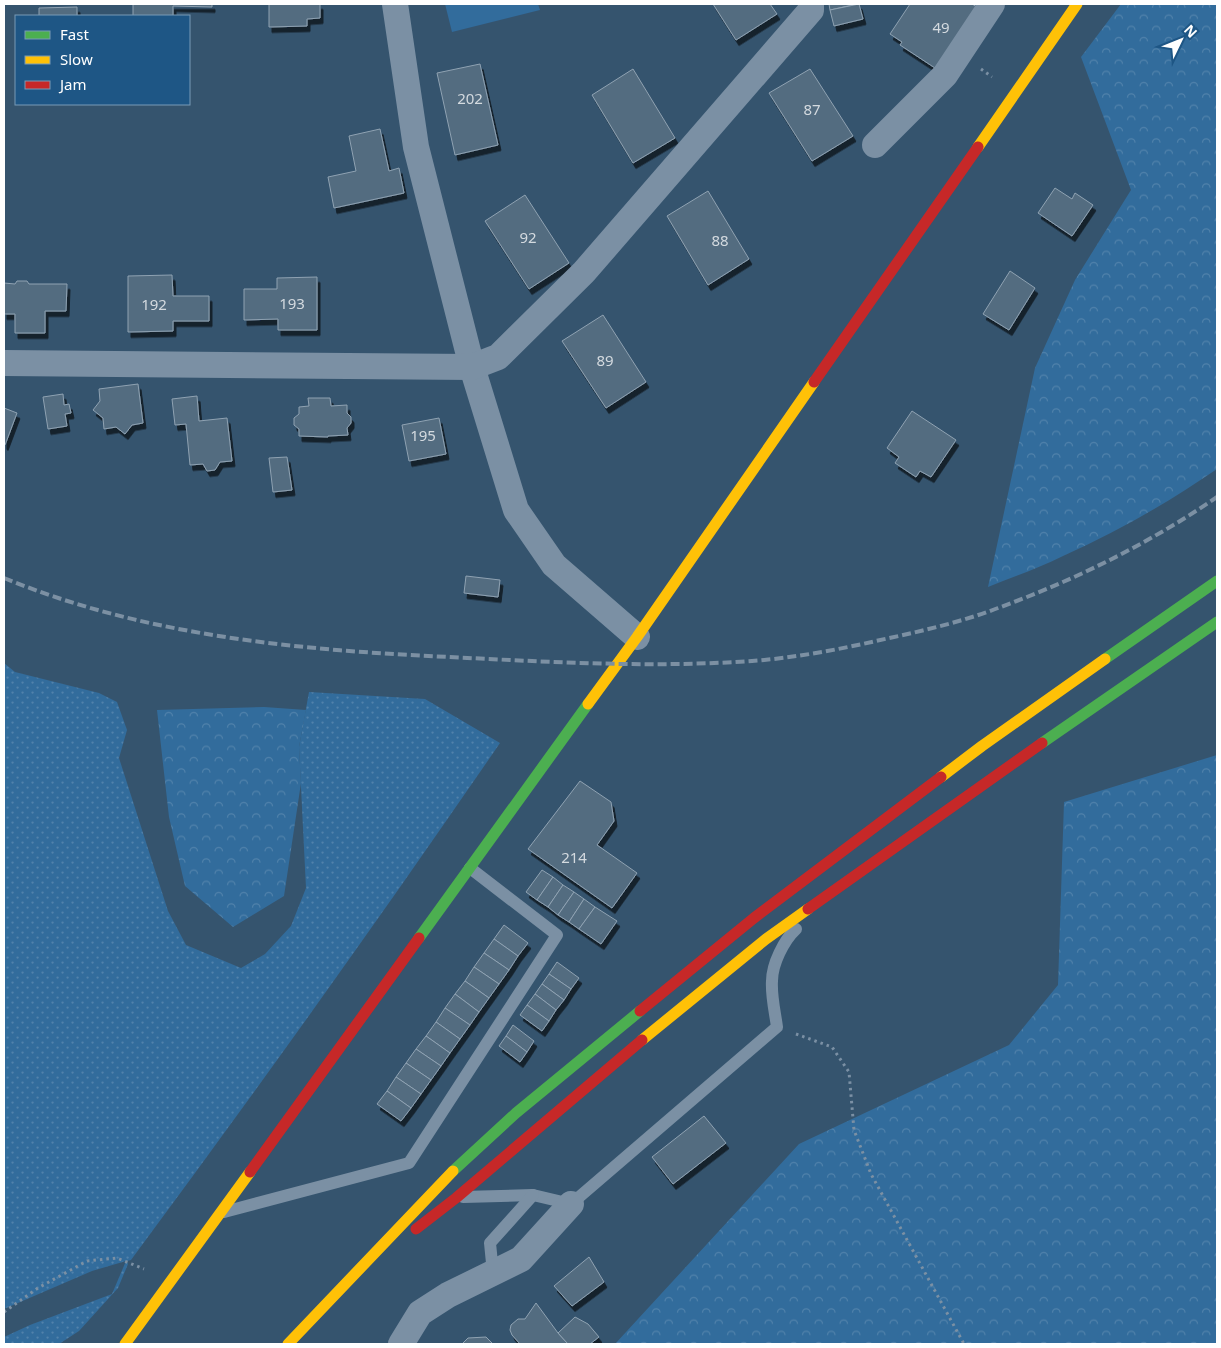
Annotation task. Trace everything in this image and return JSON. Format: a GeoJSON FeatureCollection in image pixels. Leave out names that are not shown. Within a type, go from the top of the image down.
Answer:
{"type":"FeatureCollection","features":[{"type":"Feature","properties":{"kind":"main road"},"geometry":{"type":"LineString","coordinates":[[125,1344],[637,637],[1077,4]]}},
{"type":"Feature","properties":{"kind":"main road"},"geometry":{"type":"LineString","coordinates":[[288,1344],[442,1182],[516,1113],[754,918],[982,746],[1217,581]]}},
{"type":"Feature","properties":{"kind":"main road"},"geometry":{"type":"LineString","coordinates":[[337,1293],[456,1198],[599,1075],[758,945],[1029,752],[1217,622]]}},
{"type":"Feature","properties":{"kind":"street"},"geometry":{"type":"LineString","coordinates":[[395,4],[416,147],[472,367],[516,510],[554,565],[637,637]]}},
{"type":"Feature","properties":{"kind":"street"},"geometry":{"type":"LineString","coordinates":[[4,363],[472,367],[498,357],[584,272],[810,10],[811,4]]}},
{"type":"Feature","properties":{"kind":"street"},"geometry":{"type":"LineString","coordinates":[[875,145],[945,75],[992,4]]}},
{"type":"Feature","properties":{"kind":"street"},"geometry":{"type":"LineString","coordinates":[[401,1344],[420,1314],[448,1295],[521,1259],[571,1204]]}},
{"type":"Feature","properties":{"kind":"lane"},"geometry":{"type":"LineString","coordinates":[[220,1213],[409,1163],[557,935],[470,868]]}},
{"type":"Feature","properties":{"kind":"lane"},"geometry":{"type":"LineString","coordinates":[[456,1198],[533,1195],[571,1204],[777,1027],[772,981],[774,967],[785,943],[792,932],[855,875]]}},
{"type":"Feature","properties":{"kind":"lane"},"geometry":{"type":"LineString","coordinates":[[493,1273],[490,1243],[533,1195]]}},
{"type":"Feature","properties":{"kind":"path"},"geometry":{"type":"LineString","coordinates":[[960,53],[1015,94]]}},
{"type":"Feature","properties":{"kind":"path"},"geometry":{"type":"LineString","coordinates":[[777,1027],[832,1047],[849,1072],[854,1130],[871,1174],[964,1344]]}},
{"type":"Feature","properties":{"kind":"path"},"geometry":{"type":"LineString","coordinates":[[4,1312],[38,1288],[87,1261],[117,1258],[171,1280]]}},
{"type":"Feature","properties":{"kind":"green space"},"geometry":{"type":"Polygon","coordinates":[[[445,4],[538,4],[540,10],[452,32],[445,4]]]}},
{"type":"Feature","properties":{"kind":"green space"},"geometry":{"type":"Polygon","coordinates":[[[1121,4],[1217,4],[1217,469],[1123,527],[1045,564],[988,587],[1035,368],[1075,280],[1131,190],[1081,57],[1121,4]]]}},
{"type":"Feature","properties":{"kind":"green space"},"geometry":{"type":"Polygon","coordinates":[[[4,663],[15,672],[99,693],[117,702],[127,730],[119,758],[168,911],[186,945],[241,968],[265,954],[291,926],[306,888],[299,747],[309,692],[425,699],[500,743],[271,1068],[131,1260],[127,1261],[128,1264],[118,1288],[79,1331],[59,1344],[4,1344],[4,1337],[30,1325],[112,1294],[126,1261],[92,1271],[4,1309],[4,663]]]}},
{"type":"Feature","properties":{"kind":"green space"},"geometry":{"type":"Polygon","coordinates":[[[264,707],[306,710],[299,747],[301,783],[284,896],[233,927],[185,886],[169,817],[157,710],[264,707]]]}},
{"type":"Feature","properties":{"kind":"green space"},"geometry":{"type":"Polygon","coordinates":[[[1217,755],[1217,1344],[615,1344],[799,1144],[1009,1045],[1058,985],[1064,802],[1217,755]]]}},
{"type":"Feature","properties":{"kind":"building"},"geometry":{"type":"Polygon","coordinates":[[[133,4],[212,4],[212,7],[173,6],[173,15],[133,15],[133,4]]]}},
{"type":"Feature","properties":{"kind":"building"},"geometry":{"type":"Polygon","coordinates":[[[269,4],[320,4],[320,18],[307,19],[307,26],[269,27],[269,4]]]}},
{"type":"Feature","properties":{"kind":"building"},"geometry":{"type":"Polygon","coordinates":[[[713,4],[770,4],[777,14],[736,40],[713,4]]]}},
{"type":"Feature","properties":{"kind":"building"},"geometry":{"type":"Polygon","coordinates":[[[829,4],[857,4],[830,10],[829,4]]]}},
{"type":"Feature","properties":{"kind":"building"},"geometry":{"type":"Polygon","coordinates":[[[859,4],[863,19],[834,26],[830,10],[859,4]]]}},
{"type":"Feature","properties":{"kind":"building"},"geometry":{"type":"Polygon","coordinates":[[[910,4],[972,4],[977,7],[935,68],[900,45],[902,42],[890,34],[910,4]]]}},
{"type":"Feature","properties":{"kind":"building"},"geometry":{"type":"Polygon","coordinates":[[[77,7],[77,15],[39,15],[39,8],[77,7]]]}},
{"type":"Feature","properties":{"kind":"building"},"geometry":{"type":"Polygon","coordinates":[[[480,64],[498,145],[455,155],[437,73],[480,64]]]}},
{"type":"Feature","properties":{"kind":"building"},"geometry":{"type":"Polygon","coordinates":[[[633,69],[675,138],[633,163],[592,95],[633,69]]]}},
{"type":"Feature","properties":{"kind":"building"},"geometry":{"type":"Polygon","coordinates":[[[810,69],[853,136],[812,161],[769,93],[810,69]]]}},
{"type":"Feature","properties":{"kind":"building"},"geometry":{"type":"Polygon","coordinates":[[[380,129],[389,171],[399,168],[404,193],[334,208],[328,177],[356,171],[349,136],[380,129]]]}},
{"type":"Feature","properties":{"kind":"building"},"geometry":{"type":"Polygon","coordinates":[[[1055,188],[1072,199],[1075,193],[1093,205],[1072,236],[1038,213],[1055,188]]]}},
{"type":"Feature","properties":{"kind":"building"},"geometry":{"type":"Polygon","coordinates":[[[708,191],[749,259],[708,285],[667,216],[708,191]]]}},
{"type":"Feature","properties":{"kind":"building"},"geometry":{"type":"Polygon","coordinates":[[[525,195],[569,263],[529,289],[485,221],[525,195]]]}},
{"type":"Feature","properties":{"kind":"building"},"geometry":{"type":"Polygon","coordinates":[[[1010,271],[1035,288],[1009,330],[983,314],[1010,271]]]}},
{"type":"Feature","properties":{"kind":"building"},"geometry":{"type":"Polygon","coordinates":[[[172,275],[173,296],[209,296],[209,321],[173,321],[173,331],[128,332],[128,276],[172,275]]]}},
{"type":"Feature","properties":{"kind":"building"},"geometry":{"type":"Polygon","coordinates":[[[317,277],[317,330],[278,330],[278,319],[244,320],[244,289],[277,289],[277,278],[317,277]]]}},
{"type":"Feature","properties":{"kind":"building"},"geometry":{"type":"Polygon","coordinates":[[[17,281],[27,281],[29,284],[67,284],[66,311],[45,311],[45,333],[15,333],[15,314],[4,314],[4,283],[15,284],[17,281]]]}},
{"type":"Feature","properties":{"kind":"building"},"geometry":{"type":"Polygon","coordinates":[[[603,315],[646,382],[606,408],[562,341],[603,315]]]}},
{"type":"Feature","properties":{"kind":"building"},"geometry":{"type":"Polygon","coordinates":[[[138,384],[143,423],[132,425],[125,434],[116,427],[104,429],[103,418],[93,410],[100,401],[99,389],[138,384]]]}},
{"type":"Feature","properties":{"kind":"building"},"geometry":{"type":"Polygon","coordinates":[[[63,394],[64,405],[69,404],[71,413],[65,414],[67,426],[48,429],[43,397],[63,394]]]}},
{"type":"Feature","properties":{"kind":"building"},"geometry":{"type":"Polygon","coordinates":[[[197,396],[199,421],[227,418],[232,461],[220,462],[215,470],[207,471],[203,464],[190,465],[186,424],[175,425],[172,399],[197,396]]]}},
{"type":"Feature","properties":{"kind":"building"},"geometry":{"type":"Polygon","coordinates":[[[308,398],[330,398],[331,406],[347,405],[347,413],[351,417],[351,423],[347,428],[348,435],[328,437],[299,436],[299,429],[294,425],[294,418],[299,414],[299,407],[309,406],[308,398]]]}},
{"type":"Feature","properties":{"kind":"building"},"geometry":{"type":"Polygon","coordinates":[[[4,408],[17,413],[5,445],[4,444],[4,408]]]}},
{"type":"Feature","properties":{"kind":"building"},"geometry":{"type":"Polygon","coordinates":[[[912,411],[956,440],[931,477],[920,471],[916,477],[895,463],[899,457],[887,448],[912,411]]]}},
{"type":"Feature","properties":{"kind":"building"},"geometry":{"type":"Polygon","coordinates":[[[439,418],[446,454],[409,461],[402,425],[439,418]]]}},
{"type":"Feature","properties":{"kind":"building"},"geometry":{"type":"Polygon","coordinates":[[[287,457],[292,490],[273,492],[269,458],[287,457]]]}},
{"type":"Feature","properties":{"kind":"building"},"geometry":{"type":"Polygon","coordinates":[[[466,576],[500,580],[498,597],[464,593],[466,576]]]}},
{"type":"Feature","properties":{"kind":"building"},"geometry":{"type":"Polygon","coordinates":[[[580,781],[611,802],[614,821],[597,845],[637,873],[612,908],[528,849],[580,781]]]}},
{"type":"Feature","properties":{"kind":"building"},"geometry":{"type":"Polygon","coordinates":[[[542,870],[553,877],[537,900],[526,892],[542,870]]]}},
{"type":"Feature","properties":{"kind":"building"},"geometry":{"type":"Polygon","coordinates":[[[553,877],[563,885],[548,907],[537,900],[553,877]]]}},
{"type":"Feature","properties":{"kind":"building"},"geometry":{"type":"Polygon","coordinates":[[[563,885],[574,892],[558,915],[548,907],[563,885]]]}},
{"type":"Feature","properties":{"kind":"building"},"geometry":{"type":"Polygon","coordinates":[[[574,892],[584,899],[569,922],[558,915],[574,892]]]}},
{"type":"Feature","properties":{"kind":"building"},"geometry":{"type":"Polygon","coordinates":[[[584,899],[595,907],[579,929],[569,922],[584,899]]]}},
{"type":"Feature","properties":{"kind":"building"},"geometry":{"type":"Polygon","coordinates":[[[595,907],[617,921],[601,944],[579,929],[595,907]]]}},
{"type":"Feature","properties":{"kind":"building"},"geometry":{"type":"Polygon","coordinates":[[[504,925],[528,943],[518,956],[494,939],[504,925]]]}},
{"type":"Feature","properties":{"kind":"building"},"geometry":{"type":"Polygon","coordinates":[[[494,939],[518,956],[509,970],[484,953],[494,939]]]}},
{"type":"Feature","properties":{"kind":"building"},"geometry":{"type":"Polygon","coordinates":[[[484,953],[509,970],[499,984],[474,967],[484,953]]]}},
{"type":"Feature","properties":{"kind":"building"},"geometry":{"type":"Polygon","coordinates":[[[557,962],[579,978],[571,989],[549,974],[557,962]]]}},
{"type":"Feature","properties":{"kind":"building"},"geometry":{"type":"Polygon","coordinates":[[[474,967],[499,984],[489,998],[465,981],[474,967]]]}},
{"type":"Feature","properties":{"kind":"building"},"geometry":{"type":"Polygon","coordinates":[[[549,974],[571,989],[564,1000],[542,984],[549,974]]]}},
{"type":"Feature","properties":{"kind":"building"},"geometry":{"type":"Polygon","coordinates":[[[465,981],[489,998],[479,1012],[455,994],[465,981]]]}},
{"type":"Feature","properties":{"kind":"building"},"geometry":{"type":"Polygon","coordinates":[[[542,984],[564,1000],[556,1010],[535,994],[542,984]]]}},
{"type":"Feature","properties":{"kind":"building"},"geometry":{"type":"Polygon","coordinates":[[[455,994],[479,1012],[470,1025],[445,1008],[455,994]]]}},
{"type":"Feature","properties":{"kind":"building"},"geometry":{"type":"Polygon","coordinates":[[[535,994],[556,1010],[549,1021],[527,1005],[535,994]]]}},
{"type":"Feature","properties":{"kind":"building"},"geometry":{"type":"Polygon","coordinates":[[[527,1005],[549,1021],[542,1031],[520,1015],[527,1005]]]}},
{"type":"Feature","properties":{"kind":"building"},"geometry":{"type":"Polygon","coordinates":[[[445,1008],[470,1025],[460,1039],[436,1022],[445,1008]]]}},
{"type":"Feature","properties":{"kind":"building"},"geometry":{"type":"Polygon","coordinates":[[[436,1022],[460,1039],[450,1053],[426,1036],[436,1022]]]}},
{"type":"Feature","properties":{"kind":"building"},"geometry":{"type":"Polygon","coordinates":[[[513,1025],[534,1041],[527,1052],[506,1036],[513,1025]]]}},
{"type":"Feature","properties":{"kind":"building"},"geometry":{"type":"Polygon","coordinates":[[[426,1036],[450,1053],[441,1066],[416,1049],[426,1036]]]}},
{"type":"Feature","properties":{"kind":"building"},"geometry":{"type":"Polygon","coordinates":[[[506,1036],[527,1052],[520,1062],[499,1046],[506,1036]]]}},
{"type":"Feature","properties":{"kind":"building"},"geometry":{"type":"Polygon","coordinates":[[[416,1049],[441,1066],[431,1080],[406,1063],[416,1049]]]}},
{"type":"Feature","properties":{"kind":"building"},"geometry":{"type":"Polygon","coordinates":[[[406,1063],[431,1080],[421,1094],[396,1077],[406,1063]]]}},
{"type":"Feature","properties":{"kind":"building"},"geometry":{"type":"Polygon","coordinates":[[[396,1077],[421,1094],[411,1108],[387,1091],[396,1077]]]}},
{"type":"Feature","properties":{"kind":"building"},"geometry":{"type":"Polygon","coordinates":[[[387,1091],[411,1108],[401,1121],[377,1104],[387,1091]]]}},
{"type":"Feature","properties":{"kind":"building"},"geometry":{"type":"Polygon","coordinates":[[[704,1116],[726,1143],[673,1184],[652,1157],[704,1116]]]}},
{"type":"Feature","properties":{"kind":"building"},"geometry":{"type":"Polygon","coordinates":[[[589,1257],[604,1282],[572,1306],[554,1286],[589,1257]]]}},
{"type":"Feature","properties":{"kind":"building"},"geometry":{"type":"Polygon","coordinates":[[[536,1303],[568,1344],[520,1344],[512,1335],[511,1325],[518,1319],[525,1319],[536,1303]]]}},
{"type":"Feature","properties":{"kind":"building"},"geometry":{"type":"Polygon","coordinates":[[[575,1317],[588,1324],[599,1337],[590,1344],[568,1344],[558,1333],[575,1317]]]}},
{"type":"Feature","properties":{"kind":"building"},"geometry":{"type":"Polygon","coordinates":[[[486,1337],[493,1344],[462,1344],[468,1338],[486,1337]]]}},
{"type":"Feature","properties":{"kind":"railway"},"geometry":{"type":"LineString","coordinates":[[4,578],[57,598],[112,614],[167,627],[279,644],[392,654],[563,662],[676,664],[767,660],[846,648],[938,627],[983,613],[1083,573],[1139,545],[1217,497]]}},
{"type":"Feature","properties":{"kind":"traffic: fast"},"geometry":{"type":"LineString","coordinates":[[1105,659],[1217,581]]}},
{"type":"Feature","properties":{"kind":"traffic: fast"},"geometry":{"type":"LineString","coordinates":[[1042,743],[1217,622]]}},
{"type":"Feature","properties":{"kind":"traffic: fast"},"geometry":{"type":"LineString","coordinates":[[419,938],[588,704]]}},
{"type":"Feature","properties":{"kind":"traffic: fast"},"geometry":{"type":"LineString","coordinates":[[453,1171],[516,1113],[640,1011]]}},
{"type":"Feature","properties":{"kind":"traffic: slow"},"geometry":{"type":"LineString","coordinates":[[978,147],[1077,4]]}},
{"type":"Feature","properties":{"kind":"traffic: slow"},"geometry":{"type":"LineString","coordinates":[[588,704],[637,637],[814,382]]}},
{"type":"Feature","properties":{"kind":"traffic: slow"},"geometry":{"type":"LineString","coordinates":[[941,777],[1105,659]]}},
{"type":"Feature","properties":{"kind":"traffic: slow"},"geometry":{"type":"LineString","coordinates":[[642,1040],[766,939],[808,909]]}},
{"type":"Feature","properties":{"kind":"traffic: slow"},"geometry":{"type":"LineString","coordinates":[[288,1344],[453,1171]]}},
{"type":"Feature","properties":{"kind":"traffic: slow"},"geometry":{"type":"LineString","coordinates":[[125,1344],[250,1172]]}},
{"type":"Feature","properties":{"kind":"traffic: jam"},"geometry":{"type":"LineString","coordinates":[[814,382],[978,147]]}},
{"type":"Feature","properties":{"kind":"traffic: jam"},"geometry":{"type":"LineString","coordinates":[[808,909],[1042,743]]}},
{"type":"Feature","properties":{"kind":"traffic: jam"},"geometry":{"type":"LineString","coordinates":[[640,1011],[754,918],[941,777]]}},
{"type":"Feature","properties":{"kind":"traffic: jam"},"geometry":{"type":"LineString","coordinates":[[250,1172],[419,938]]}},
{"type":"Feature","properties":{"kind":"traffic: jam"},"geometry":{"type":"LineString","coordinates":[[416,1229],[456,1198],[642,1040]]}}]}
